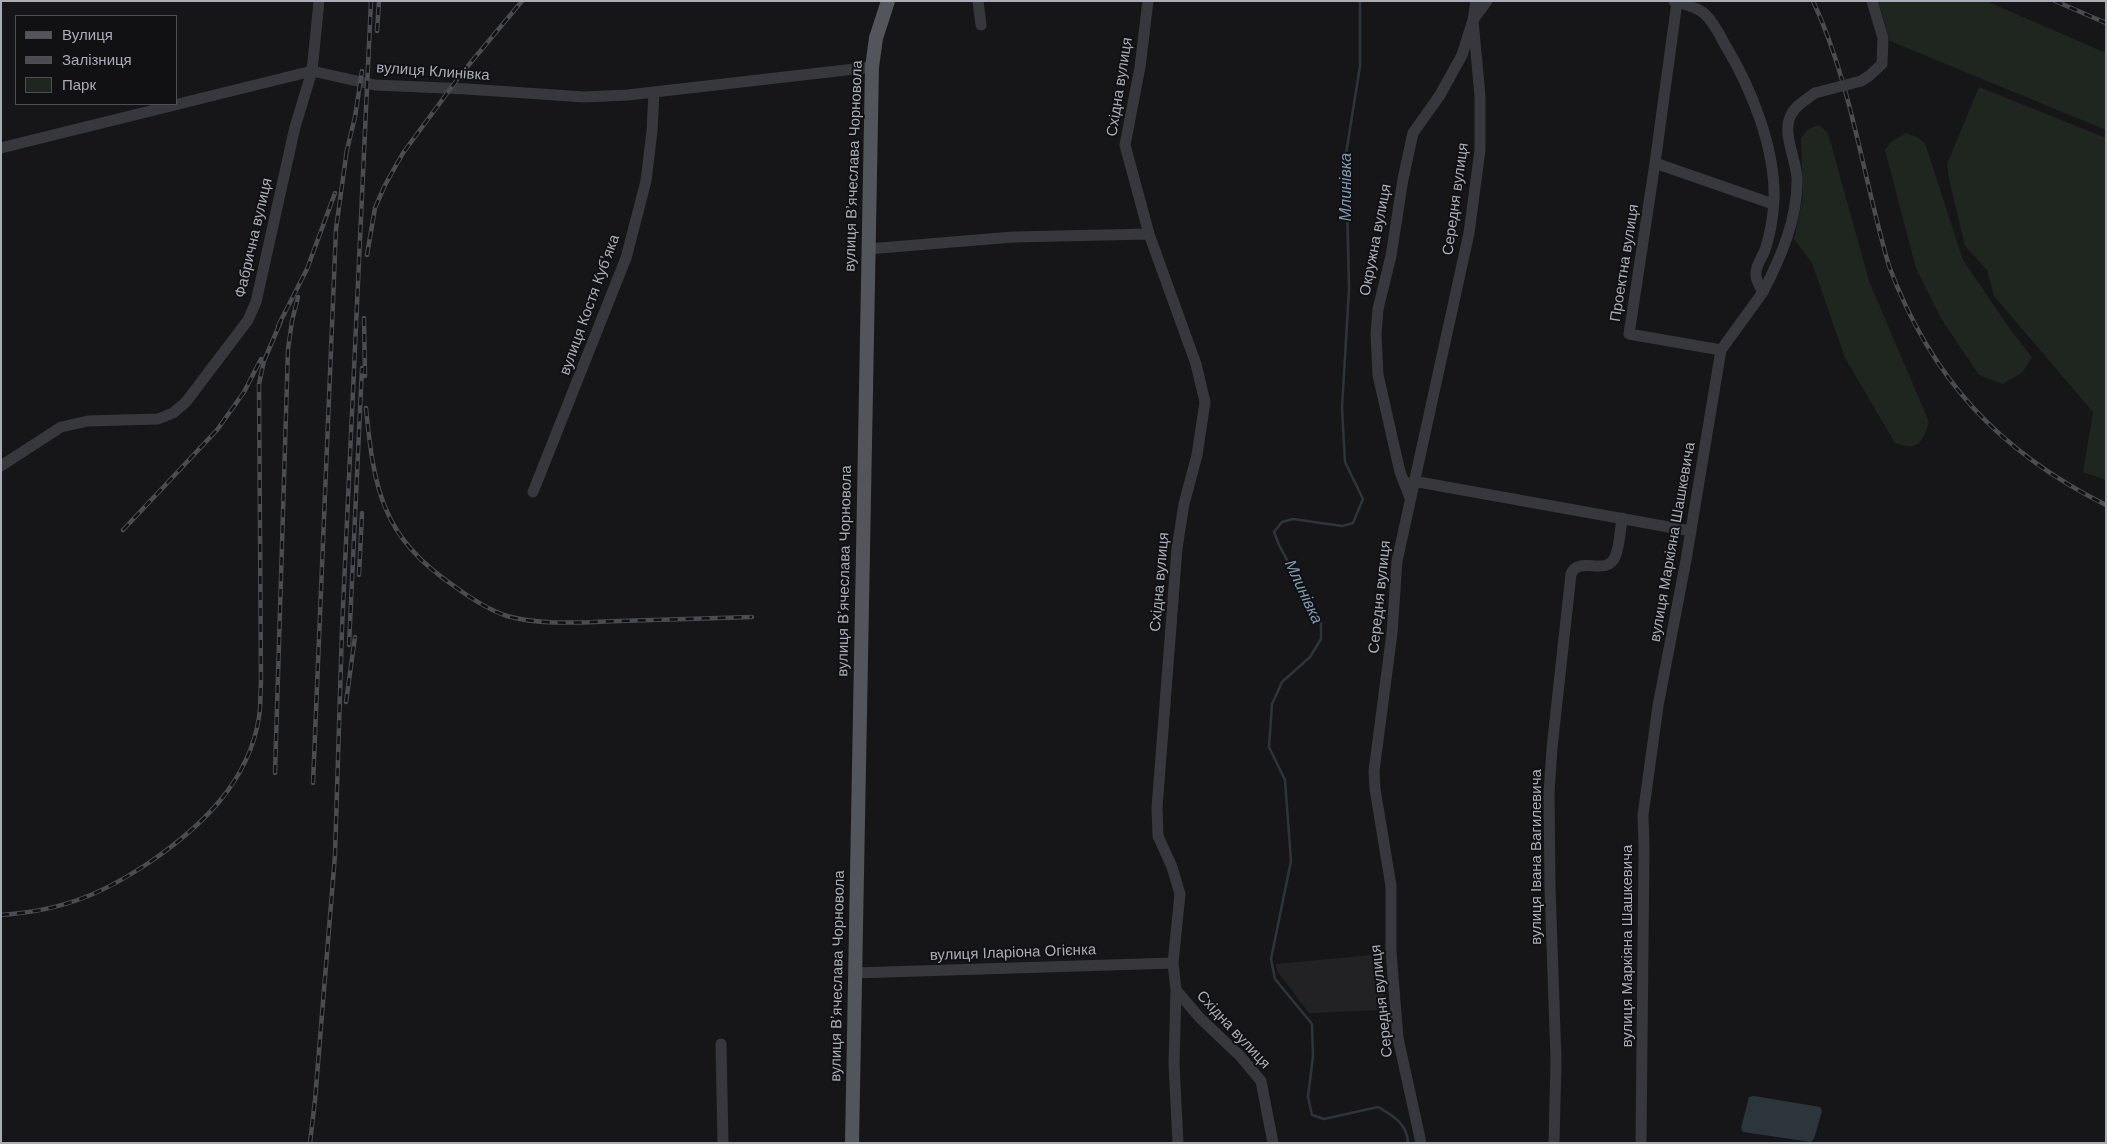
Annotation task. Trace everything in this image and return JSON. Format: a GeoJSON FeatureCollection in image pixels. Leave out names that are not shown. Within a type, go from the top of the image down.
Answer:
{"type":"FeatureCollection","features":[{"type":"Feature","properties":{"kind":"main road","name":"вулиця Вʼячеслава Чорновола"},"geometry":{"type":"LineString","coordinates":[[852,1143],[872,67],[876,38],[888,1]]}},
{"type":"Feature","properties":{"kind":"street","name":"Фабрична вулиця"},"geometry":{"type":"LineString","coordinates":[[1,466],[60,427],[88,422],[158,419],[173,413],[186,402],[248,320],[256,302],[295,127],[312,71],[320,1]]}},
{"type":"Feature","properties":{"kind":"street"},"geometry":{"type":"LineString","coordinates":[[978,1],[981,25]]}},
{"type":"Feature","properties":{"kind":"street","name":"Східна вулиця"},"geometry":{"type":"LineString","coordinates":[[1148,1],[1140,67],[1125,146],[1149,234],[1196,364],[1205,402],[1197,455],[1184,504],[1177,548],[1157,808],[1158,836],[1172,866],[1180,894],[1173,963],[1176,990],[1200,1018],[1240,1056],[1261,1081],[1273,1143]]}},
{"type":"Feature","properties":{"kind":"street","name":"Окружна вулиця"},"geometry":{"type":"LineString","coordinates":[[1410,498],[1400,472],[1378,375],[1376,334],[1378,309],[1391,256],[1413,133],[1440,95],[1462,55],[1473,20],[1476,1]]}},
{"type":"Feature","properties":{"kind":"street"},"geometry":{"type":"LineString","coordinates":[[1473,20],[1487,1]]}},
{"type":"Feature","properties":{"kind":"street","name":"вулиця Маркіяна Шашкевича"},"geometry":{"type":"LineString","coordinates":[[1642,1143],[1643,815],[1658,706],[1691,531],[1721,350],[1764,292],[1780,260],[1797,194],[1796,176],[1788,130],[1789,119],[1801,104],[1815,93],[1860,81],[1869,76],[1882,64],[1882,38],[1872,1]]}},
{"type":"Feature","properties":{"kind":"street"},"geometry":{"type":"LineString","coordinates":[[1675,2],[1697,9],[1706,15],[1734,59],[1750,92],[1771,159],[1774,188],[1773,204],[1765,249],[1756,268],[1756,275],[1764,292]]}},
{"type":"Feature","properties":{"kind":"street","name":"Проектна вулиця"},"geometry":{"type":"LineString","coordinates":[[1675,2],[1656,163],[1629,334],[1721,350]]}},
{"type":"Feature","properties":{"kind":"street","name":"Середня вулиця"},"geometry":{"type":"LineString","coordinates":[[1421,1143],[1398,1038],[1391,952],[1391,886],[1375,789],[1374,771],[1392,633],[1397,561],[1413,481],[1438,379],[1470,223],[1480,150],[1480,96],[1473,20]]}},
{"type":"Feature","properties":{"kind":"street","name":"вулиця Клинівка"},"geometry":{"type":"LineString","coordinates":[[178,104],[312,71],[361,82],[399,87],[417,86],[584,97],[654,92],[872,67]]}},
{"type":"Feature","properties":{"kind":"street","name":"вулиця Костя Кубʼяка"},"geometry":{"type":"LineString","coordinates":[[533,492],[626,258],[646,181],[654,92]]}},
{"type":"Feature","properties":{"kind":"street","name":"вулиця Клинівка"},"geometry":{"type":"LineString","coordinates":[[1,148],[175,105]]}},
{"type":"Feature","properties":{"kind":"street"},"geometry":{"type":"LineString","coordinates":[[1656,163],[1773,204]]}},
{"type":"Feature","properties":{"kind":"street"},"geometry":{"type":"LineString","coordinates":[[868,249],[1013,237],[1149,234]]}},
{"type":"Feature","properties":{"kind":"street"},"geometry":{"type":"LineString","coordinates":[[1413,481],[1691,531]]}},
{"type":"Feature","properties":{"kind":"street","name":"вулиця Івана Вагилевича"},"geometry":{"type":"LineString","coordinates":[[1554,1143],[1556,1060],[1549,815],[1552,748],[1571,574],[1573,568],[1577,566],[1605,566],[1610,563],[1615,557],[1622,518]]}},
{"type":"Feature","properties":{"kind":"street","name":"вулиця Іларіона Огієнка"},"geometry":{"type":"LineString","coordinates":[[854,973],[1173,963]]}},
{"type":"Feature","properties":{"kind":"street"},"geometry":{"type":"LineString","coordinates":[[1176,990],[1174,1064],[1178,1143]]}},
{"type":"Feature","properties":{"kind":"street"},"geometry":{"type":"LineString","coordinates":[[721,1044],[723,1143]]}},
{"type":"Feature","properties":{"kind":"shaded area"},"geometry":{"type":"Polygon","coordinates":[[[1383,954],[1385,1010],[1309,1013],[1277,971],[1276,964],[1383,954]]]}},
{"type":"Feature","properties":{"kind":"shaded area"},"geometry":{"type":"Polygon","coordinates":[[[1754,1096],[1820,1107],[1822,1111],[1814,1139],[1811,1142],[1743,1132],[1741,1128],[1749,1097],[1754,1096]]]}},
{"type":"Feature","properties":{"kind":"green space"},"geometry":{"type":"Polygon","coordinates":[[[1878,1],[1986,1],[2106,53],[2106,130],[1890,41],[1878,1]]]}},
{"type":"Feature","properties":{"kind":"green space"},"geometry":{"type":"Polygon","coordinates":[[[1979,87],[2106,138],[2106,480],[2083,472],[2093,412],[1994,296],[1987,270],[1965,246],[1947,164],[1979,87]]]}},
{"type":"Feature","properties":{"kind":"green space"},"geometry":{"type":"Polygon","coordinates":[[[1819,125],[1828,133],[1869,281],[1929,422],[1924,436],[1914,446],[1895,443],[1845,358],[1812,263],[1794,239],[1803,197],[1801,138],[1808,129],[1819,125]]]}},
{"type":"Feature","properties":{"kind":"green space"},"geometry":{"type":"Polygon","coordinates":[[[1906,133],[1917,137],[1925,143],[1963,260],[2012,332],[2032,357],[2022,373],[2002,384],[1979,375],[1942,320],[1916,268],[1885,150],[1891,142],[1906,133]]]}},
{"type":"Feature","properties":{"kind":"waterway","name":"Млинівка"},"geometry":{"type":"LineString","coordinates":[[1360,1],[1360,66],[1346,154],[1349,289],[1342,408],[1345,462],[1363,499],[1353,523],[1342,526],[1293,519],[1282,522],[1274,532],[1279,545],[1321,623],[1321,639],[1310,657],[1282,682],[1272,704],[1269,747],[1285,780],[1291,861],[1271,959],[1275,979],[1312,1024],[1313,1056],[1308,1097],[1312,1115],[1324,1119],[1378,1107],[1394,1117],[1402,1125],[1408,1143]]}},
{"type":"Feature","properties":{"kind":"railway"},"geometry":{"type":"LineString","coordinates":[[310,1143],[335,855],[342,629],[371,1]]}},
{"type":"Feature","properties":{"kind":"railway"},"geometry":{"type":"LineString","coordinates":[[377,31],[379,1]]}},
{"type":"Feature","properties":{"kind":"railway"},"geometry":{"type":"LineString","coordinates":[[367,255],[375,208],[385,185],[403,153],[462,73],[522,1]]}},
{"type":"Feature","properties":{"kind":"railway"},"geometry":{"type":"LineString","coordinates":[[1813,1],[1838,65],[1889,266],[1906,306],[1925,343],[1948,377],[1973,407],[2001,435],[2032,461],[2067,484],[2106,505]]}},
{"type":"Feature","properties":{"kind":"railway"},"geometry":{"type":"LineString","coordinates":[[2055,1],[2106,23]]}},
{"type":"Feature","properties":{"kind":"railway"},"geometry":{"type":"LineString","coordinates":[[346,154],[355,117],[362,71]]}},
{"type":"Feature","properties":{"kind":"railway"},"geometry":{"type":"LineString","coordinates":[[313,783],[336,229],[347,149]]}},
{"type":"Feature","properties":{"kind":"railway"},"geometry":{"type":"LineString","coordinates":[[278,326],[307,269],[335,193]]}},
{"type":"Feature","properties":{"kind":"railway"},"geometry":{"type":"LineString","coordinates":[[275,773],[288,349],[298,297]]}},
{"type":"Feature","properties":{"kind":"railway"},"geometry":{"type":"LineString","coordinates":[[364,318],[365,376]]}},
{"type":"Feature","properties":{"kind":"railway"},"geometry":{"type":"LineString","coordinates":[[1,915],[22,913],[73,902],[101,891],[150,862],[187,834],[204,818],[234,782],[245,762],[254,740],[259,717],[261,683],[259,384],[264,361],[281,321]]}},
{"type":"Feature","properties":{"kind":"railway"},"geometry":{"type":"LineString","coordinates":[[123,530],[217,430],[244,392],[261,359]]}},
{"type":"Feature","properties":{"kind":"railway"},"geometry":{"type":"LineString","coordinates":[[349,645],[362,368]]}},
{"type":"Feature","properties":{"kind":"railway"},"geometry":{"type":"LineString","coordinates":[[366,408],[378,487],[386,509],[397,530],[411,549],[430,568],[486,607],[507,616],[549,622],[752,617]]}},
{"type":"Feature","properties":{"kind":"railway"},"geometry":{"type":"LineString","coordinates":[[359,575],[362,513]]}},
{"type":"Feature","properties":{"kind":"railway"},"geometry":{"type":"LineString","coordinates":[[346,702],[355,637]]}}]}
